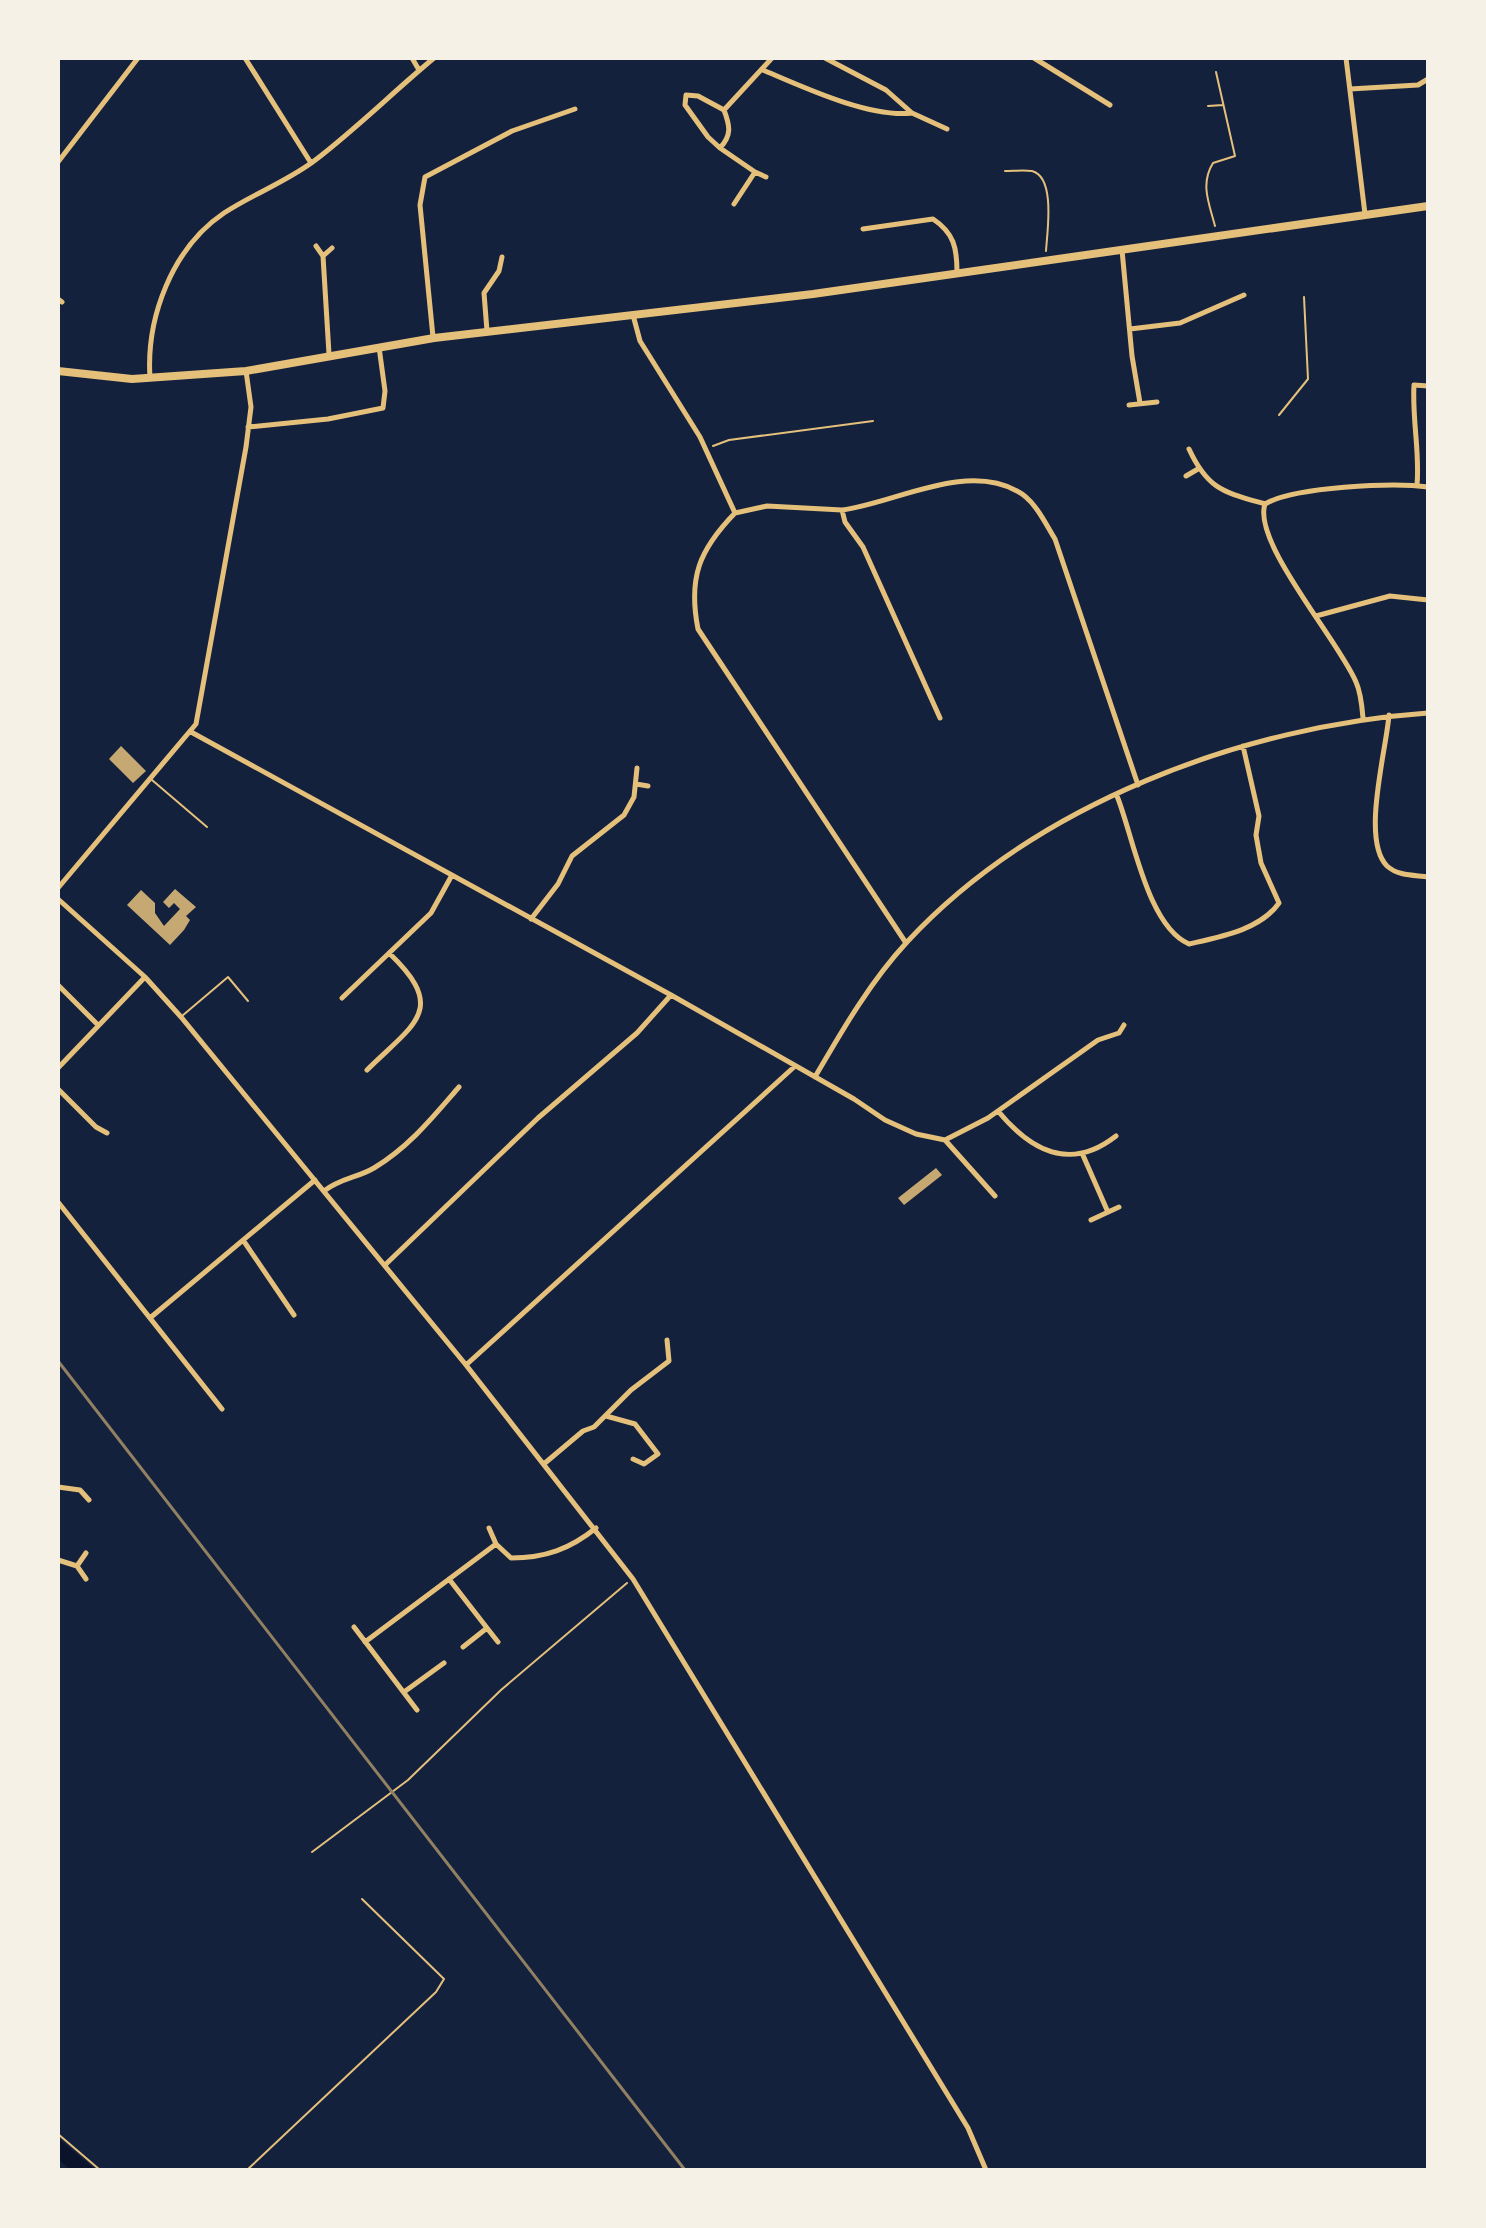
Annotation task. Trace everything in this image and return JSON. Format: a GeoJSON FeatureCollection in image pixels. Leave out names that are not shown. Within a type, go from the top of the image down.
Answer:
{"type":"FeatureCollection","features":[{"type":"Feature","properties":{"kind":"main road"},"geometry":{"type":"LineString","coordinates":[[58,371],[116,379],[246,371],[434,338],[957,272],[1428,206]]}},
{"type":"Feature","properties":{"kind":"street"},"geometry":{"type":"LineString","coordinates":[[58,162],[138,58]]}},
{"type":"Feature","properties":{"kind":"street"},"geometry":{"type":"LineString","coordinates":[[245,58],[311,163]]}},
{"type":"Feature","properties":{"kind":"street"},"geometry":{"type":"LineString","coordinates":[[412,58],[419,70]]}},
{"type":"Feature","properties":{"kind":"street"},"geometry":{"type":"LineString","coordinates":[[150,378],[148,351],[155,314],[177,267],[197,238],[224,214],[311,163],[434,58]]}},
{"type":"Feature","properties":{"kind":"street"},"geometry":{"type":"LineString","coordinates":[[724,110],[772,58]]}},
{"type":"Feature","properties":{"kind":"street"},"geometry":{"type":"LineString","coordinates":[[825,58],[886,90],[912,113],[947,129]]}},
{"type":"Feature","properties":{"kind":"street"},"geometry":{"type":"LineString","coordinates":[[1034,58],[1110,105]]}},
{"type":"Feature","properties":{"kind":"street"},"geometry":{"type":"LineString","coordinates":[[1346,58],[1365,215]]}},
{"type":"Feature","properties":{"kind":"street"},"geometry":{"type":"LineString","coordinates":[[763,70],[849,102],[902,114],[912,113]]}},
{"type":"Feature","properties":{"kind":"street"},"geometry":{"type":"LineString","coordinates":[[1350,89],[1418,85],[1428,79]]}},
{"type":"Feature","properties":{"kind":"street"},"geometry":{"type":"LineString","coordinates":[[720,148],[729,139],[730,125],[724,110],[698,96],[686,95],[685,105],[708,137],[720,148],[766,177]]}},
{"type":"Feature","properties":{"kind":"street"},"geometry":{"type":"LineString","coordinates":[[434,338],[420,205],[425,177],[512,131],[575,109]]}},
{"type":"Feature","properties":{"kind":"street"},"geometry":{"type":"LineString","coordinates":[[734,204],[755,172]]}},
{"type":"Feature","properties":{"kind":"street"},"geometry":{"type":"LineString","coordinates":[[863,229],[933,219],[949,230],[957,249],[957,272]]}},
{"type":"Feature","properties":{"kind":"street"},"geometry":{"type":"LineString","coordinates":[[316,246],[323,256],[329,354]]}},
{"type":"Feature","properties":{"kind":"street"},"geometry":{"type":"LineString","coordinates":[[323,256],[332,248]]}},
{"type":"Feature","properties":{"kind":"street"},"geometry":{"type":"LineString","coordinates":[[1122,250],[1140,403]]}},
{"type":"Feature","properties":{"kind":"street"},"geometry":{"type":"LineString","coordinates":[[487,332],[484,293],[499,271],[502,257]]}},
{"type":"Feature","properties":{"kind":"street"},"geometry":{"type":"LineString","coordinates":[[1130,329],[1180,323],[1244,295]]}},
{"type":"Feature","properties":{"kind":"street"},"geometry":{"type":"LineString","coordinates":[[633,315],[640,341],[705,449],[735,513]]}},
{"type":"Feature","properties":{"kind":"street"},"geometry":{"type":"LineString","coordinates":[[248,427],[328,419],[383,408],[385,391],[379,346]]}},
{"type":"Feature","properties":{"kind":"street"},"geometry":{"type":"LineString","coordinates":[[58,888],[191,732],[200,705],[248,427],[251,388],[246,371]]}},
{"type":"Feature","properties":{"kind":"street"},"geometry":{"type":"LineString","coordinates":[[1417,485],[1419,466],[1412,421],[1414,385],[1428,386]]}},
{"type":"Feature","properties":{"kind":"street"},"geometry":{"type":"LineString","coordinates":[[1129,405],[1157,402]]}},
{"type":"Feature","properties":{"kind":"street"},"geometry":{"type":"LineString","coordinates":[[1189,449],[1198,469],[1215,488],[1265,504],[1289,495],[1375,485],[1428,487]]}},
{"type":"Feature","properties":{"kind":"street"},"geometry":{"type":"LineString","coordinates":[[1186,476],[1198,469]]}},
{"type":"Feature","properties":{"kind":"street"},"geometry":{"type":"LineString","coordinates":[[906,943],[698,629],[693,601],[699,560],[717,532],[735,513],[767,506],[842,510],[976,480],[1018,491],[1040,513],[1055,539],[1138,785]]}},
{"type":"Feature","properties":{"kind":"street"},"geometry":{"type":"LineString","coordinates":[[1265,504],[1264,529],[1357,683],[1363,718]]}},
{"type":"Feature","properties":{"kind":"street"},"geometry":{"type":"LineString","coordinates":[[842,510],[845,522],[863,547],[940,718]]}},
{"type":"Feature","properties":{"kind":"street"},"geometry":{"type":"LineString","coordinates":[[1316,616],[1355,602],[1390,596],[1428,600]]}},
{"type":"Feature","properties":{"kind":"street"},"geometry":{"type":"LineString","coordinates":[[815,1077],[861,1000],[906,943],[944,905],[1002,861],[1138,785],[1243,746],[1293,731],[1363,718],[1428,713]]}},
{"type":"Feature","properties":{"kind":"street"},"geometry":{"type":"LineString","coordinates":[[1389,715],[1374,835],[1386,865],[1401,874],[1428,877]]}},
{"type":"Feature","properties":{"kind":"street"},"geometry":{"type":"LineString","coordinates":[[191,732],[671,995],[885,1120],[916,1134],[945,1140],[995,1196]]}},
{"type":"Feature","properties":{"kind":"street"},"geometry":{"type":"LineString","coordinates":[[1117,796],[1146,882],[1168,927],[1189,944],[1241,929],[1268,918],[1279,903],[1261,863],[1256,835],[1259,816],[1243,746]]}},
{"type":"Feature","properties":{"kind":"street"},"geometry":{"type":"LineString","coordinates":[[531,919],[558,884],[572,856],[624,815],[634,797],[637,768]]}},
{"type":"Feature","properties":{"kind":"street"},"geometry":{"type":"LineString","coordinates":[[636,784],[648,786]]}},
{"type":"Feature","properties":{"kind":"street"},"geometry":{"type":"LineString","coordinates":[[342,998],[431,913],[452,875]]}},
{"type":"Feature","properties":{"kind":"street"},"geometry":{"type":"LineString","coordinates":[[58,899],[145,977],[181,1017],[596,1528],[670,1638],[968,2128],[986,2170]]}},
{"type":"Feature","properties":{"kind":"street"},"geometry":{"type":"LineString","coordinates":[[367,1070],[407,1031],[420,1015],[424,1003],[418,986],[389,953]]}},
{"type":"Feature","properties":{"kind":"street"},"geometry":{"type":"LineString","coordinates":[[58,1068],[145,977]]}},
{"type":"Feature","properties":{"kind":"street"},"geometry":{"type":"LineString","coordinates":[[58,985],[98,1025]]}},
{"type":"Feature","properties":{"kind":"street"},"geometry":{"type":"LineString","coordinates":[[385,1265],[538,1118],[637,1033],[671,995]]}},
{"type":"Feature","properties":{"kind":"street"},"geometry":{"type":"LineString","coordinates":[[945,1140],[998,1111],[1098,1040],[1119,1033],[1124,1025]]}},
{"type":"Feature","properties":{"kind":"street"},"geometry":{"type":"LineString","coordinates":[[466,1365],[794,1066]]}},
{"type":"Feature","properties":{"kind":"street"},"geometry":{"type":"LineString","coordinates":[[324,1191],[344,1177],[374,1168],[400,1150],[426,1127],[459,1087]]}},
{"type":"Feature","properties":{"kind":"street"},"geometry":{"type":"LineString","coordinates":[[58,1089],[107,1133]]}},
{"type":"Feature","properties":{"kind":"street"},"geometry":{"type":"LineString","coordinates":[[998,1111],[1013,1129],[1038,1147],[1058,1154],[1097,1151],[1116,1136]]}},
{"type":"Feature","properties":{"kind":"street"},"geometry":{"type":"LineString","coordinates":[[1082,1153],[1107,1210]]}},
{"type":"Feature","properties":{"kind":"street"},"geometry":{"type":"LineString","coordinates":[[150,1318],[315,1180]]}},
{"type":"Feature","properties":{"kind":"street"},"geometry":{"type":"LineString","coordinates":[[58,1202],[222,1409]]}},
{"type":"Feature","properties":{"kind":"street"},"geometry":{"type":"LineString","coordinates":[[1091,1220],[1119,1207]]}},
{"type":"Feature","properties":{"kind":"street"},"geometry":{"type":"LineString","coordinates":[[243,1240],[294,1315]]}},
{"type":"Feature","properties":{"kind":"street"},"geometry":{"type":"LineString","coordinates":[[545,1463],[669,1361],[667,1340]]}},
{"type":"Feature","properties":{"kind":"street"},"geometry":{"type":"LineString","coordinates":[[605,1416],[635,1424],[658,1454],[644,1464],[633,1459]]}},
{"type":"Feature","properties":{"kind":"street"},"geometry":{"type":"LineString","coordinates":[[58,1487],[80,1490],[89,1500]]}},
{"type":"Feature","properties":{"kind":"street"},"geometry":{"type":"LineString","coordinates":[[489,1528],[496,1544],[511,1558],[551,1554],[577,1543],[596,1528]]}},
{"type":"Feature","properties":{"kind":"street"},"geometry":{"type":"LineString","coordinates":[[365,1642],[496,1544]]}},
{"type":"Feature","properties":{"kind":"street"},"geometry":{"type":"LineString","coordinates":[[77,1566],[86,1553]]}},
{"type":"Feature","properties":{"kind":"street"},"geometry":{"type":"LineString","coordinates":[[58,1560],[77,1566],[86,1579]]}},
{"type":"Feature","properties":{"kind":"street"},"geometry":{"type":"LineString","coordinates":[[449,1579],[498,1642]]}},
{"type":"Feature","properties":{"kind":"street"},"geometry":{"type":"LineString","coordinates":[[354,1627],[417,1710]]}},
{"type":"Feature","properties":{"kind":"street"},"geometry":{"type":"LineString","coordinates":[[463,1647],[487,1628]]}},
{"type":"Feature","properties":{"kind":"street"},"geometry":{"type":"LineString","coordinates":[[404,1692],[444,1663]]}},
{"type":"Feature","properties":{"kind":"lane"},"geometry":{"type":"LineString","coordinates":[[151,779],[207,827]]}},
{"type":"Feature","properties":{"kind":"lane"},"geometry":{"type":"LineString","coordinates":[[181,1017],[228,977],[248,1001]]}},
{"type":"Feature","properties":{"kind":"path"},"geometry":{"type":"LineString","coordinates":[[1216,72],[1235,156],[1213,163],[1207,174],[1205,187],[1217,235]]}},
{"type":"Feature","properties":{"kind":"path"},"geometry":{"type":"LineString","coordinates":[[1208,106],[1224,105]]}},
{"type":"Feature","properties":{"kind":"path"},"geometry":{"type":"LineString","coordinates":[[1005,171],[1033,171],[1042,177],[1048,197],[1046,260]]}},
{"type":"Feature","properties":{"kind":"path"},"geometry":{"type":"LineString","coordinates":[[1279,415],[1308,379],[1304,297]]}},
{"type":"Feature","properties":{"kind":"path"},"geometry":{"type":"LineString","coordinates":[[705,449],[729,440],[873,421]]}},
{"type":"Feature","properties":{"kind":"path"},"geometry":{"type":"LineString","coordinates":[[312,1852],[408,1780],[501,1690],[633,1579]]}},
{"type":"Feature","properties":{"kind":"path"},"geometry":{"type":"LineString","coordinates":[[247,2170],[436,1992],[444,1979],[362,1899]]}},
{"type":"Feature","properties":{"kind":"path"},"geometry":{"type":"LineString","coordinates":[[58,2134],[100,2170]]}},
{"type":"Feature","properties":{"kind":"water"},"geometry":{"type":"Polygon","coordinates":[[[58,2138],[96,2170],[71,2170],[58,2159],[58,2138]]]}},
{"type":"Feature","properties":{"kind":"building"},"geometry":{"type":"Polygon","coordinates":[[[121,746],[146,771],[133,783],[109,759],[121,746]]]}},
{"type":"Feature","properties":{"kind":"building"},"geometry":{"type":"Polygon","coordinates":[[[175,889],[196,907],[186,916],[190,920],[170,945],[127,905],[141,890],[155,903],[155,913],[164,926],[180,909],[174,903],[169,908],[163,902],[175,889]]]}},
{"type":"Feature","properties":{"kind":"building"},"geometry":{"type":"Polygon","coordinates":[[[936,1168],[942,1175],[904,1205],[898,1198],[936,1168]]]}},
{"type":"Feature","properties":{"kind":"railway"},"geometry":{"type":"LineString","coordinates":[[58,1361],[685,2170]]}}]}
